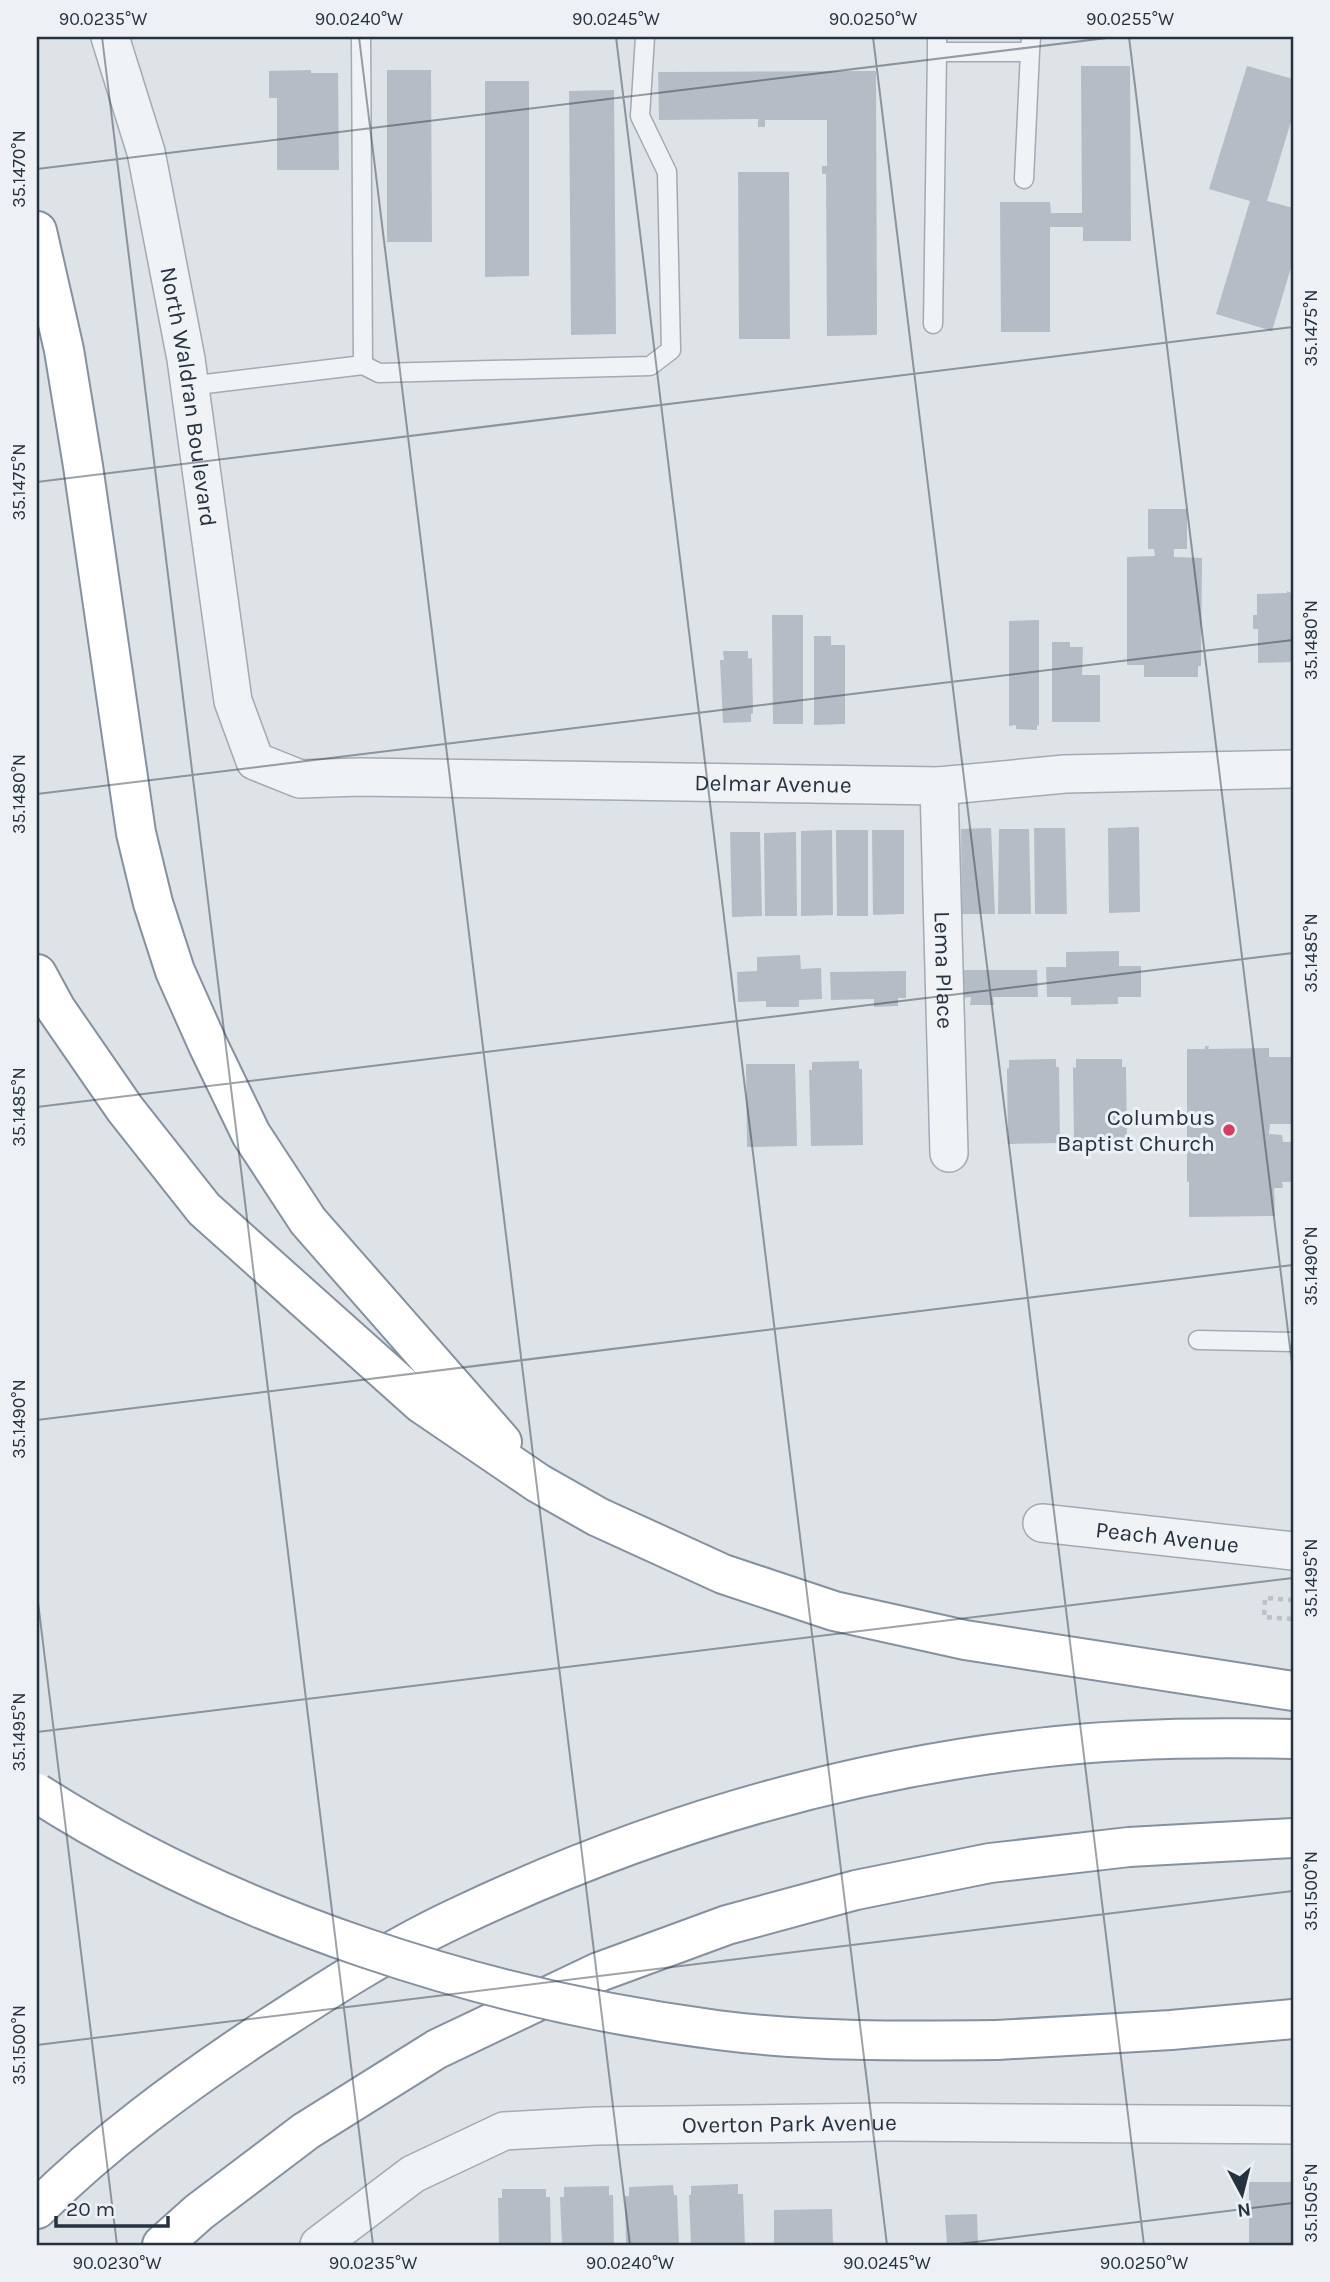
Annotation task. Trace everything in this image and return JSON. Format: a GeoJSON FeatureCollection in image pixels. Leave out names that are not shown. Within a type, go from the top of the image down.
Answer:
{"type":"FeatureCollection","features":[{"type":"Feature","properties":{"kind":"highway"},"geometry":{"type":"LineString","coordinates":[[37,231],[64,350],[79,440],[136,834],[153,903],[175,971],[251,1134],[308,1221],[538,1483]]}},
{"type":"Feature","properties":{"kind":"highway"},"geometry":{"type":"LineString","coordinates":[[37,974],[56,1009],[125,1109],[204,1209],[422,1404],[538,1483],[598,1517],[723,1574],[834,1611],[965,1640],[1293,1690]]}},
{"type":"Feature","properties":{"kind":"highway"},"geometry":{"type":"LineString","coordinates":[[37,2209],[123,2133],[202,2072],[325,1991],[453,1919],[554,1874],[651,1836],[743,1807],[945,1761],[1040,1747],[1158,1740],[1293,1739]]}},
{"type":"Feature","properties":{"kind":"highway"},"geometry":{"type":"LineString","coordinates":[[37,1793],[66,1812],[183,1874],[285,1918],[435,1971],[508,1991],[717,2030],[875,2041],[997,2040],[1171,2030],[1293,2019]]}},
{"type":"Feature","properties":{"kind":"highway"},"geometry":{"type":"LineString","coordinates":[[162,2245],[199,2213],[306,2131],[437,2049],[599,1972],[726,1925],[856,1890],[990,1863],[1129,1847],[1293,1838]]}},
{"type":"Feature","properties":{"kind":"street","name":"North Waldran Boulevard"},"geometry":{"type":"LineString","coordinates":[[110,37],[146,152],[189,386],[233,701],[255,761]]}},
{"type":"Feature","properties":{"kind":"street","name":"Delmar Avenue"},"geometry":{"type":"LineString","coordinates":[[255,761],[300,779],[359,777],[939,786],[1065,774],[1293,769]]}},
{"type":"Feature","properties":{"kind":"street","name":"Lema Place"},"geometry":{"type":"LineString","coordinates":[[939,786],[948,1153]]}},
{"type":"Feature","properties":{"kind":"street","name":"Peach Avenue"},"geometry":{"type":"LineString","coordinates":[[1042,1522],[1293,1551]]}},
{"type":"Feature","properties":{"kind":"street","name":"Overton Park Avenue"},"geometry":{"type":"LineString","coordinates":[[320,2245],[413,2174],[504,2131],[595,2126],[888,2122],[1293,2124]]}},
{"type":"Feature","properties":{"kind":"lane"},"geometry":{"type":"LineString","coordinates":[[360,37],[363,365]]}},
{"type":"Feature","properties":{"kind":"lane"},"geometry":{"type":"LineString","coordinates":[[189,386],[363,365],[379,373],[650,366],[671,350],[667,172],[640,116],[645,37]]}},
{"type":"Feature","properties":{"kind":"lane"},"geometry":{"type":"LineString","coordinates":[[933,324],[937,45],[1030,45],[1024,179]]}},
{"type":"Feature","properties":{"kind":"lane"},"geometry":{"type":"LineString","coordinates":[[1198,1340],[1293,1342]]}},
{"type":"Feature","properties":{"kind":"path"},"geometry":{"type":"LineString","coordinates":[[1293,1600],[1265,1598],[1264,1616],[1293,1619]]}},
{"type":"Feature","properties":{"kind":"building"},"geometry":{"type":"Polygon","coordinates":[[[1081,66],[1130,66],[1131,241],[1083,241],[1083,227],[1050,227],[1050,332],[1001,332],[1000,202],[1050,202],[1051,213],[1082,213],[1081,66]]]}},
{"type":"Feature","properties":{"kind":"building"},"geometry":{"type":"Polygon","coordinates":[[[1247,66],[1293,79],[1293,115],[1267,201],[1293,208],[1293,261],[1272,331],[1216,314],[1250,201],[1209,189],[1247,66]]]}},
{"type":"Feature","properties":{"kind":"building"},"geometry":{"type":"Polygon","coordinates":[[[311,70],[311,73],[338,73],[339,170],[277,170],[277,98],[269,98],[269,71],[311,70]]]}},
{"type":"Feature","properties":{"kind":"building"},"geometry":{"type":"Polygon","coordinates":[[[387,70],[431,70],[432,242],[387,242],[387,70]]]}},
{"type":"Feature","properties":{"kind":"building"},"geometry":{"type":"Polygon","coordinates":[[[876,71],[877,335],[827,336],[826,174],[822,174],[822,166],[827,166],[827,120],[765,120],[765,127],[758,127],[758,119],[659,120],[658,72],[876,71]]]}},
{"type":"Feature","properties":{"kind":"building"},"geometry":{"type":"Polygon","coordinates":[[[485,81],[529,81],[529,276],[485,277],[485,81]]]}},
{"type":"Feature","properties":{"kind":"building"},"geometry":{"type":"Polygon","coordinates":[[[614,90],[616,334],[571,335],[569,91],[614,90]]]}},
{"type":"Feature","properties":{"kind":"building"},"geometry":{"type":"Polygon","coordinates":[[[738,172],[789,172],[790,339],[739,339],[738,172]]]}},
{"type":"Feature","properties":{"kind":"building"},"geometry":{"type":"Polygon","coordinates":[[[1148,509],[1187,509],[1187,549],[1174,549],[1174,557],[1202,558],[1201,666],[1198,666],[1198,677],[1144,677],[1144,665],[1127,665],[1127,557],[1155,556],[1154,549],[1148,549],[1148,509]]]}},
{"type":"Feature","properties":{"kind":"building"},"geometry":{"type":"Polygon","coordinates":[[[1287,591],[1293,594],[1293,662],[1258,663],[1258,629],[1253,629],[1253,615],[1257,615],[1257,594],[1287,591]]]}},
{"type":"Feature","properties":{"kind":"building"},"geometry":{"type":"Polygon","coordinates":[[[772,615],[803,615],[803,724],[773,724],[772,615]]]}},
{"type":"Feature","properties":{"kind":"building"},"geometry":{"type":"Polygon","coordinates":[[[1039,620],[1039,726],[1037,725],[1037,730],[1016,729],[1016,725],[1009,726],[1009,621],[1039,620]]]}},
{"type":"Feature","properties":{"kind":"building"},"geometry":{"type":"Polygon","coordinates":[[[814,636],[831,636],[831,645],[845,645],[845,724],[814,725],[814,636]]]}},
{"type":"Feature","properties":{"kind":"building"},"geometry":{"type":"Polygon","coordinates":[[[1052,642],[1070,642],[1070,647],[1083,647],[1082,675],[1100,675],[1100,722],[1052,722],[1052,642]]]}},
{"type":"Feature","properties":{"kind":"building"},"geometry":{"type":"Polygon","coordinates":[[[723,651],[748,651],[748,659],[752,658],[751,722],[723,723],[720,660],[724,660],[723,651]]]}},
{"type":"Feature","properties":{"kind":"building"},"geometry":{"type":"Polygon","coordinates":[[[1139,827],[1140,912],[1109,913],[1108,828],[1139,827]]]}},
{"type":"Feature","properties":{"kind":"building"},"geometry":{"type":"Polygon","coordinates":[[[991,828],[995,914],[962,914],[961,829],[991,828]]]}},
{"type":"Feature","properties":{"kind":"building"},"geometry":{"type":"Polygon","coordinates":[[[1034,828],[1065,828],[1067,914],[1035,914],[1034,828]]]}},
{"type":"Feature","properties":{"kind":"building"},"geometry":{"type":"Polygon","coordinates":[[[999,829],[1029,829],[1031,914],[998,914],[999,829]]]}},
{"type":"Feature","properties":{"kind":"building"},"geometry":{"type":"Polygon","coordinates":[[[832,830],[833,915],[801,916],[801,831],[832,830]]]}},
{"type":"Feature","properties":{"kind":"building"},"geometry":{"type":"Polygon","coordinates":[[[836,830],[868,830],[868,916],[837,916],[836,830]]]}},
{"type":"Feature","properties":{"kind":"building"},"geometry":{"type":"Polygon","coordinates":[[[872,830],[904,830],[904,914],[873,915],[872,830]]]}},
{"type":"Feature","properties":{"kind":"building"},"geometry":{"type":"Polygon","coordinates":[[[730,832],[760,832],[762,916],[732,917],[730,832]]]}},
{"type":"Feature","properties":{"kind":"building"},"geometry":{"type":"Polygon","coordinates":[[[796,832],[797,916],[765,916],[764,833],[796,832]]]}},
{"type":"Feature","properties":{"kind":"building"},"geometry":{"type":"Polygon","coordinates":[[[1119,951],[1119,966],[1141,966],[1141,997],[1118,997],[1118,1004],[1071,1005],[1071,997],[1047,997],[1046,967],[1066,967],[1066,952],[1119,951]]]}},
{"type":"Feature","properties":{"kind":"building"},"geometry":{"type":"Polygon","coordinates":[[[800,955],[801,969],[821,968],[822,999],[799,1000],[799,1007],[766,1007],[766,1001],[738,1002],[737,972],[757,971],[757,957],[800,955]]]}},
{"type":"Feature","properties":{"kind":"building"},"geometry":{"type":"Polygon","coordinates":[[[962,970],[1037,970],[1038,997],[993,997],[994,1005],[970,1005],[971,997],[962,998],[962,970]]]}},
{"type":"Feature","properties":{"kind":"building"},"geometry":{"type":"Polygon","coordinates":[[[906,971],[906,998],[898,998],[898,1006],[874,1007],[874,999],[831,1000],[830,972],[906,971]]]}},
{"type":"Feature","properties":{"kind":"building","name":"Columbus Baptist Church"},"geometry":{"type":"Polygon","coordinates":[[[1205,1046],[1209,1046],[1208,1049],[1269,1048],[1269,1057],[1293,1057],[1293,1124],[1270,1124],[1269,1134],[1282,1135],[1283,1142],[1293,1142],[1293,1182],[1282,1182],[1283,1188],[1274,1188],[1275,1216],[1189,1217],[1187,1049],[1205,1049],[1205,1046]]]}},
{"type":"Feature","properties":{"kind":"building"},"geometry":{"type":"Polygon","coordinates":[[[1056,1059],[1056,1067],[1059,1067],[1060,1143],[1008,1144],[1009,1060],[1056,1059]]]}},
{"type":"Feature","properties":{"kind":"building"},"geometry":{"type":"Polygon","coordinates":[[[1076,1059],[1122,1059],[1122,1067],[1126,1067],[1127,1143],[1074,1144],[1073,1067],[1076,1068],[1076,1059]]]}},
{"type":"Feature","properties":{"kind":"building"},"geometry":{"type":"Polygon","coordinates":[[[859,1061],[859,1069],[862,1069],[863,1145],[811,1146],[809,1070],[812,1070],[812,1062],[859,1061]]]}},
{"type":"Feature","properties":{"kind":"building"},"geometry":{"type":"Polygon","coordinates":[[[746,1064],[795,1064],[797,1146],[747,1147],[746,1064]]]}},
{"type":"Feature","properties":{"kind":"building"},"geometry":{"type":"Polygon","coordinates":[[[1249,2182],[1293,2182],[1293,2245],[1249,2245],[1249,2182]]]}},
{"type":"Feature","properties":{"kind":"building"},"geometry":{"type":"Polygon","coordinates":[[[738,2184],[738,2194],[743,2194],[745,2245],[691,2245],[691,2186],[738,2184]]]}},
{"type":"Feature","properties":{"kind":"building"},"geometry":{"type":"Polygon","coordinates":[[[673,2185],[674,2195],[677,2195],[679,2245],[626,2245],[625,2196],[629,2196],[629,2187],[673,2185]]]}},
{"type":"Feature","properties":{"kind":"building"},"geometry":{"type":"Polygon","coordinates":[[[609,2186],[609,2195],[613,2195],[614,2245],[562,2245],[560,2197],[564,2197],[564,2187],[609,2186]]]}},
{"type":"Feature","properties":{"kind":"building"},"geometry":{"type":"Polygon","coordinates":[[[502,2189],[546,2189],[546,2197],[550,2197],[551,2245],[499,2245],[498,2198],[502,2198],[502,2189]]]}},
{"type":"Feature","properties":{"kind":"building"},"geometry":{"type":"Polygon","coordinates":[[[832,2209],[833,2245],[774,2245],[774,2210],[832,2209]]]}},
{"type":"Feature","properties":{"kind":"building"},"geometry":{"type":"Polygon","coordinates":[[[977,2214],[978,2245],[947,2245],[945,2215],[977,2214]]]}},
{"type":"Feature","properties":{"kind":"place","name":"Columbus Baptist Church"},"geometry":{"type":"Point","coordinates":[1229,1130]}}]}
